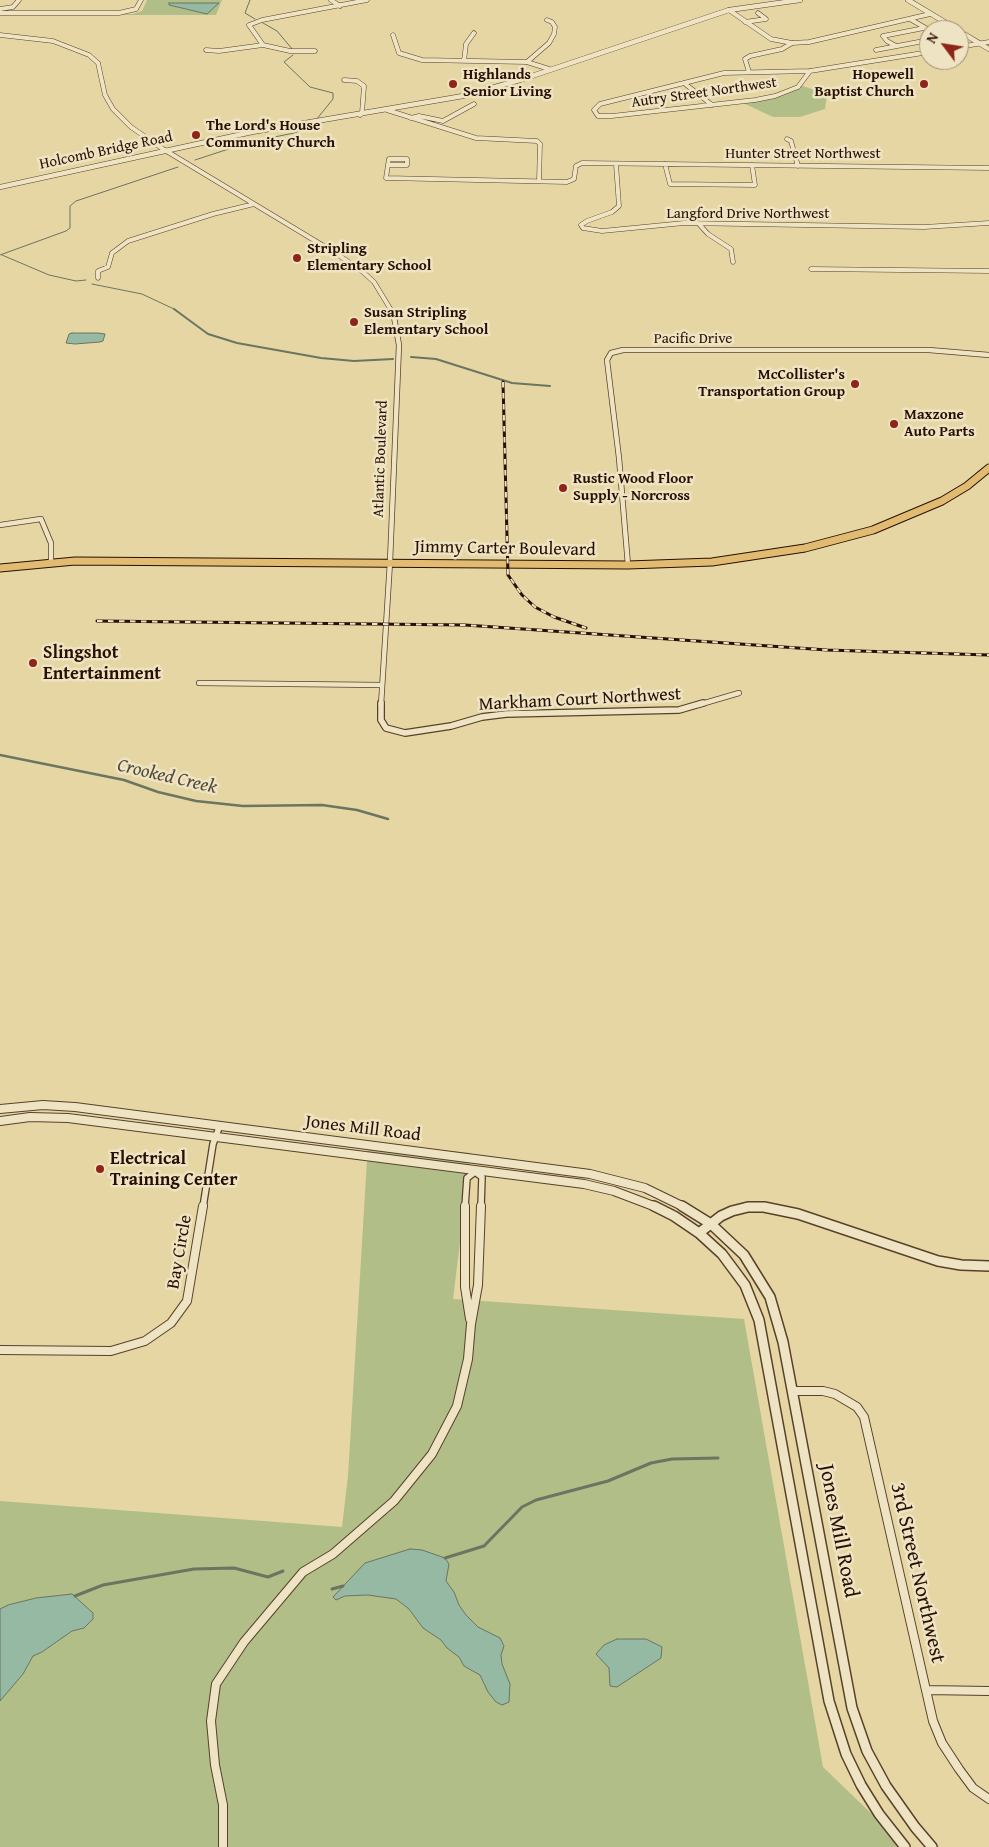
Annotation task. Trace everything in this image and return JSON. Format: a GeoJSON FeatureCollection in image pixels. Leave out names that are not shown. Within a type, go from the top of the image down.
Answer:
{"type":"FeatureCollection","features":[{"type":"Feature","properties":{"kind":"main road","name":"Jimmy Carter Boulevard"},"geometry":{"type":"LineString","coordinates":[[0,568],[51,562],[390,562],[628,565],[712,562],[760,556],[844,539],[892,524],[967,486],[988,469]]}},
{"type":"Feature","properties":{"kind":"street"},"geometry":{"type":"LineString","coordinates":[[1,8],[13,7],[19,0]]}},
{"type":"Feature","properties":{"kind":"street"},"geometry":{"type":"LineString","coordinates":[[0,13],[119,13],[136,9],[140,0]]}},
{"type":"Feature","properties":{"kind":"street"},"geometry":{"type":"LineString","coordinates":[[331,0],[340,6]]}},
{"type":"Feature","properties":{"kind":"street"},"geometry":{"type":"LineString","coordinates":[[263,45],[249,25],[252,22],[367,0]]}},
{"type":"Feature","properties":{"kind":"street","name":"Holcomb Bridge Road"},"geometry":{"type":"LineString","coordinates":[[0,187],[252,132],[360,115],[481,92],[667,28],[729,10],[800,0]]}},
{"type":"Feature","properties":{"kind":"street"},"geometry":{"type":"LineString","coordinates":[[908,0],[940,20]]}},
{"type":"Feature","properties":{"kind":"street"},"geometry":{"type":"LineString","coordinates":[[1,8],[6,13]]}},
{"type":"Feature","properties":{"kind":"street"},"geometry":{"type":"LineString","coordinates":[[729,10],[771,38],[792,43],[809,42],[930,14]]}},
{"type":"Feature","properties":{"kind":"street"},"geometry":{"type":"LineString","coordinates":[[745,22],[766,19],[758,13]]}},
{"type":"Feature","properties":{"kind":"street"},"geometry":{"type":"LineString","coordinates":[[910,19],[919,25]]}},
{"type":"Feature","properties":{"kind":"street"},"geometry":{"type":"LineString","coordinates":[[527,62],[549,43],[554,34],[555,27],[552,22],[546,20]]}},
{"type":"Feature","properties":{"kind":"street"},"geometry":{"type":"LineString","coordinates":[[896,46],[883,36],[919,29]]}},
{"type":"Feature","properties":{"kind":"street"},"geometry":{"type":"LineString","coordinates":[[464,61],[466,44],[474,33]]}},
{"type":"Feature","properties":{"kind":"street","name":"Atlantic Boulevard"},"geometry":{"type":"LineString","coordinates":[[0,35],[27,36],[53,41],[72,47],[89,56],[98,63],[105,95],[113,109],[131,127],[166,151],[337,254],[374,282],[383,295],[394,317],[399,345],[381,720],[386,728],[392,731]]}},
{"type":"Feature","properties":{"kind":"street"},"geometry":{"type":"LineString","coordinates":[[393,35],[399,53],[422,60],[527,62],[549,69]]}},
{"type":"Feature","properties":{"kind":"street"},"geometry":{"type":"LineString","coordinates":[[969,36],[989,49]]}},
{"type":"Feature","properties":{"kind":"street"},"geometry":{"type":"LineString","coordinates":[[876,50],[919,42]]}},
{"type":"Feature","properties":{"kind":"street"},"geometry":{"type":"LineString","coordinates":[[969,45],[989,42]]}},
{"type":"Feature","properties":{"kind":"street"},"geometry":{"type":"LineString","coordinates":[[750,72],[745,59],[750,56],[782,49],[792,43]]}},
{"type":"Feature","properties":{"kind":"street"},"geometry":{"type":"LineString","coordinates":[[206,50],[219,51],[263,45],[290,51],[315,51]]}},
{"type":"Feature","properties":{"kind":"street"},"geometry":{"type":"LineString","coordinates":[[684,83],[724,73],[810,71],[919,54]]}},
{"type":"Feature","properties":{"kind":"street","name":"Autry Street Northwest"},"geometry":{"type":"LineString","coordinates":[[684,83],[600,104],[595,108],[598,116],[620,115],[755,100],[788,92],[799,86],[810,71]]}},
{"type":"Feature","properties":{"kind":"street"},"geometry":{"type":"LineString","coordinates":[[344,80],[357,81],[364,86],[362,113],[360,115]]}},
{"type":"Feature","properties":{"kind":"street"},"geometry":{"type":"LineString","coordinates":[[684,83],[712,104]]}},
{"type":"Feature","properties":{"kind":"street"},"geometry":{"type":"LineString","coordinates":[[409,118],[419,116],[443,121],[474,104]]}},
{"type":"Feature","properties":{"kind":"street"},"geometry":{"type":"LineString","coordinates":[[387,110],[476,138],[537,142],[540,144],[540,181]]}},
{"type":"Feature","properties":{"kind":"street"},"geometry":{"type":"LineString","coordinates":[[787,139],[791,141],[798,166]]}},
{"type":"Feature","properties":{"kind":"street"},"geometry":{"type":"LineString","coordinates":[[388,166],[407,165],[407,159],[389,159],[386,178],[573,181],[576,166],[582,163],[616,164]]}},
{"type":"Feature","properties":{"kind":"street","name":"Hunter Street Northwest"},"geometry":{"type":"LineString","coordinates":[[616,164],[989,168]]}},
{"type":"Feature","properties":{"kind":"street","name":"Langford Drive Northwest"},"geometry":{"type":"LineString","coordinates":[[616,164],[619,206],[612,212],[587,221],[582,225],[583,228],[602,231],[698,223],[924,227],[989,223]]}},
{"type":"Feature","properties":{"kind":"street"},"geometry":{"type":"LineString","coordinates":[[665,164],[670,184],[752,186],[755,185],[752,165]]}},
{"type":"Feature","properties":{"kind":"street"},"geometry":{"type":"LineString","coordinates":[[98,278],[98,271],[108,267],[112,253],[128,241],[197,219],[254,204]]}},
{"type":"Feature","properties":{"kind":"street"},"geometry":{"type":"LineString","coordinates":[[698,223],[708,234],[731,248],[733,262]]}},
{"type":"Feature","properties":{"kind":"street"},"geometry":{"type":"LineString","coordinates":[[811,270],[989,271]]}},
{"type":"Feature","properties":{"kind":"street","name":"Pacific Drive"},"geometry":{"type":"LineString","coordinates":[[628,565],[620,458],[607,360],[611,353],[623,350],[929,350],[989,355]]}},
{"type":"Feature","properties":{"kind":"street"},"geometry":{"type":"LineString","coordinates":[[0,525],[41,519],[51,543],[51,562]]}},
{"type":"Feature","properties":{"kind":"street"},"geometry":{"type":"LineString","coordinates":[[198,683],[382,685]]}},
{"type":"Feature","properties":{"kind":"street","name":"Markham Court Northwest"},"geometry":{"type":"LineString","coordinates":[[392,731],[405,733],[451,726],[482,717],[506,714],[679,710],[739,693]]}},
{"type":"Feature","properties":{"kind":"street","name":"Jones Mill Road"},"geometry":{"type":"LineString","coordinates":[[0,1109],[60,1105],[575,1172],[618,1180],[645,1188],[674,1201],[710,1224],[747,1259],[770,1296],[779,1326],[847,1684],[859,1732],[886,1786],[914,1827],[932,1847]]}},
{"type":"Feature","properties":{"kind":"street","name":"Jones Mill Road"},"geometry":{"type":"LineString","coordinates":[[0,1120],[30,1117],[68,1118],[476,1171],[568,1181],[614,1191],[651,1204],[699,1233],[734,1269],[745,1286],[759,1320],[829,1700],[853,1770],[879,1814],[905,1847]]}},
{"type":"Feature","properties":{"kind":"street","name":"Bay Circle"},"geometry":{"type":"LineString","coordinates":[[0,1350],[111,1351],[145,1341],[172,1323],[186,1301],[216,1137],[220,1125]]}},
{"type":"Feature","properties":{"kind":"street"},"geometry":{"type":"LineString","coordinates":[[471,1324],[464,1287],[464,1219],[467,1178],[476,1171],[478,1159]]}},
{"type":"Feature","properties":{"kind":"street"},"geometry":{"type":"LineString","coordinates":[[223,1847],[223,1805],[215,1765],[211,1721],[216,1684],[244,1642],[303,1572],[333,1554],[394,1501],[432,1454],[457,1406],[468,1359],[471,1324],[478,1285],[481,1245],[482,1177],[476,1171]]}},
{"type":"Feature","properties":{"kind":"street"},"geometry":{"type":"LineString","coordinates":[[699,1233],[721,1216],[740,1208],[756,1206],[798,1214],[932,1260],[961,1265],[989,1266]]}},
{"type":"Feature","properties":{"kind":"street","name":"3rd Street Northwest"},"geometry":{"type":"LineString","coordinates":[[792,1391],[823,1391],[836,1394],[857,1407],[864,1417],[933,1721],[942,1743],[973,1788],[989,1799]]}},
{"type":"Feature","properties":{"kind":"street"},"geometry":{"type":"LineString","coordinates":[[926,1690],[989,1691]]}},
{"type":"Feature","properties":{"kind":"shaded area"},"geometry":{"type":"Polygon","coordinates":[[[147,0],[222,0],[216,15],[0,15],[132,14],[142,11],[147,0]],[[169,3],[169,5],[207,14],[218,3],[169,3]]]}},
{"type":"Feature","properties":{"kind":"shaded area"},"geometry":{"type":"Polygon","coordinates":[[[169,3],[219,3],[207,14],[169,5],[169,3]]]}},
{"type":"Feature","properties":{"kind":"shaded area"},"geometry":{"type":"Polygon","coordinates":[[[800,85],[827,94],[825,109],[800,117],[773,117],[741,102],[775,96],[800,85]]]}},
{"type":"Feature","properties":{"kind":"shaded area"},"geometry":{"type":"Polygon","coordinates":[[[69,334],[105,334],[103,341],[100,342],[66,343],[69,334]]]}},
{"type":"Feature","properties":{"kind":"shaded area"},"geometry":{"type":"Polygon","coordinates":[[[368,1143],[471,1153],[453,1299],[744,1319],[823,1767],[906,1847],[0,1847],[0,1501],[342,1527],[348,1476],[368,1143]]]}},
{"type":"Feature","properties":{"kind":"shaded area"},"geometry":{"type":"Polygon","coordinates":[[[410,1549],[422,1550],[445,1558],[449,1564],[446,1581],[454,1592],[459,1605],[478,1627],[500,1638],[504,1646],[501,1655],[502,1664],[510,1684],[509,1702],[502,1705],[496,1702],[488,1692],[480,1675],[464,1666],[459,1657],[447,1648],[441,1640],[423,1628],[409,1609],[396,1599],[368,1595],[345,1596],[336,1600],[333,1597],[365,1563],[410,1549]]]}},
{"type":"Feature","properties":{"kind":"shaded area"},"geometry":{"type":"Polygon","coordinates":[[[72,1594],[93,1613],[93,1619],[84,1628],[72,1631],[33,1656],[23,1674],[0,1701],[0,1609],[36,1598],[72,1594]]]}},
{"type":"Feature","properties":{"kind":"shaded area"},"geometry":{"type":"Polygon","coordinates":[[[617,1639],[646,1639],[662,1647],[661,1658],[617,1687],[610,1686],[609,1668],[596,1654],[604,1645],[617,1639]]]}},
{"type":"Feature","properties":{"kind":"waterway"},"geometry":{"type":"LineString","coordinates":[[250,0],[245,13],[255,19]]}},
{"type":"Feature","properties":{"kind":"waterway"},"geometry":{"type":"LineString","coordinates":[[263,23],[277,31],[293,50]]}},
{"type":"Feature","properties":{"kind":"waterway"},"geometry":{"type":"LineString","coordinates":[[293,55],[284,62],[310,87],[333,93],[333,99],[316,120]]}},
{"type":"Feature","properties":{"kind":"waterway"},"geometry":{"type":"LineString","coordinates":[[195,160],[250,142],[294,133],[313,126]]}},
{"type":"Feature","properties":{"kind":"waterway"},"geometry":{"type":"LineString","coordinates":[[0,255],[66,231],[70,228],[70,206],[76,201],[178,167]]}},
{"type":"Feature","properties":{"kind":"waterway"},"geometry":{"type":"LineString","coordinates":[[2,255],[49,275],[76,281],[86,280]]}},
{"type":"Feature","properties":{"kind":"waterway"},"geometry":{"type":"LineString","coordinates":[[92,284],[142,294],[174,309]]}},
{"type":"Feature","properties":{"kind":"waterway"},"geometry":{"type":"LineString","coordinates":[[174,309],[208,334],[237,343],[321,358],[354,361],[393,359]]}},
{"type":"Feature","properties":{"kind":"waterway"},"geometry":{"type":"LineString","coordinates":[[411,357],[436,359],[512,383],[550,386]]}},
{"type":"Feature","properties":{"kind":"waterway","name":"Crooked Creek"},"geometry":{"type":"LineString","coordinates":[[0,755],[124,780],[158,792],[196,801],[243,806],[322,805],[357,810],[388,819]]}},
{"type":"Feature","properties":{"kind":"waterway"},"geometry":{"type":"LineString","coordinates":[[445,1558],[484,1546],[522,1507],[536,1500],[608,1481],[651,1463],[672,1459],[718,1458]]}},
{"type":"Feature","properties":{"kind":"waterway"},"geometry":{"type":"LineString","coordinates":[[75,1596],[103,1585],[194,1569],[234,1568],[268,1577],[283,1571]]}},
{"type":"Feature","properties":{"kind":"waterway"},"geometry":{"type":"LineString","coordinates":[[332,1589],[343,1586]]}},
{"type":"Feature","properties":{"kind":"railway"},"geometry":{"type":"LineString","coordinates":[[503,382],[508,575],[522,595],[535,607],[554,617],[586,628]]}},
{"type":"Feature","properties":{"kind":"railway"},"geometry":{"type":"LineString","coordinates":[[97,621],[465,625],[827,650],[989,655]]}},
{"type":"Feature","properties":{"kind":"place","name":"Highlands Senior Living"},"geometry":{"type":"Point","coordinates":[453,84]}},
{"type":"Feature","properties":{"kind":"place","name":"Hopewell Baptist Church"},"geometry":{"type":"Point","coordinates":[924,84]}},
{"type":"Feature","properties":{"kind":"place","name":"The Lord's House Community Church"},"geometry":{"type":"Point","coordinates":[196,135]}},
{"type":"Feature","properties":{"kind":"place","name":"Stripling Elementary School"},"geometry":{"type":"Point","coordinates":[297,258]}},
{"type":"Feature","properties":{"kind":"place","name":"Susan Stripling Elementary School"},"geometry":{"type":"Point","coordinates":[354,322]}},
{"type":"Feature","properties":{"kind":"place","name":"McCollister's Transportation Group"},"geometry":{"type":"Point","coordinates":[855,384]}},
{"type":"Feature","properties":{"kind":"place","name":"Maxzone Auto Parts"},"geometry":{"type":"Point","coordinates":[894,424]}},
{"type":"Feature","properties":{"kind":"place","name":"Rustic Wood Floor Supply - Norcross"},"geometry":{"type":"Point","coordinates":[563,488]}},
{"type":"Feature","properties":{"kind":"place","name":"Slingshot Entertainment"},"geometry":{"type":"Point","coordinates":[33,663]}},
{"type":"Feature","properties":{"kind":"place","name":"Electrical Training Center"},"geometry":{"type":"Point","coordinates":[100,1169]}}]}
